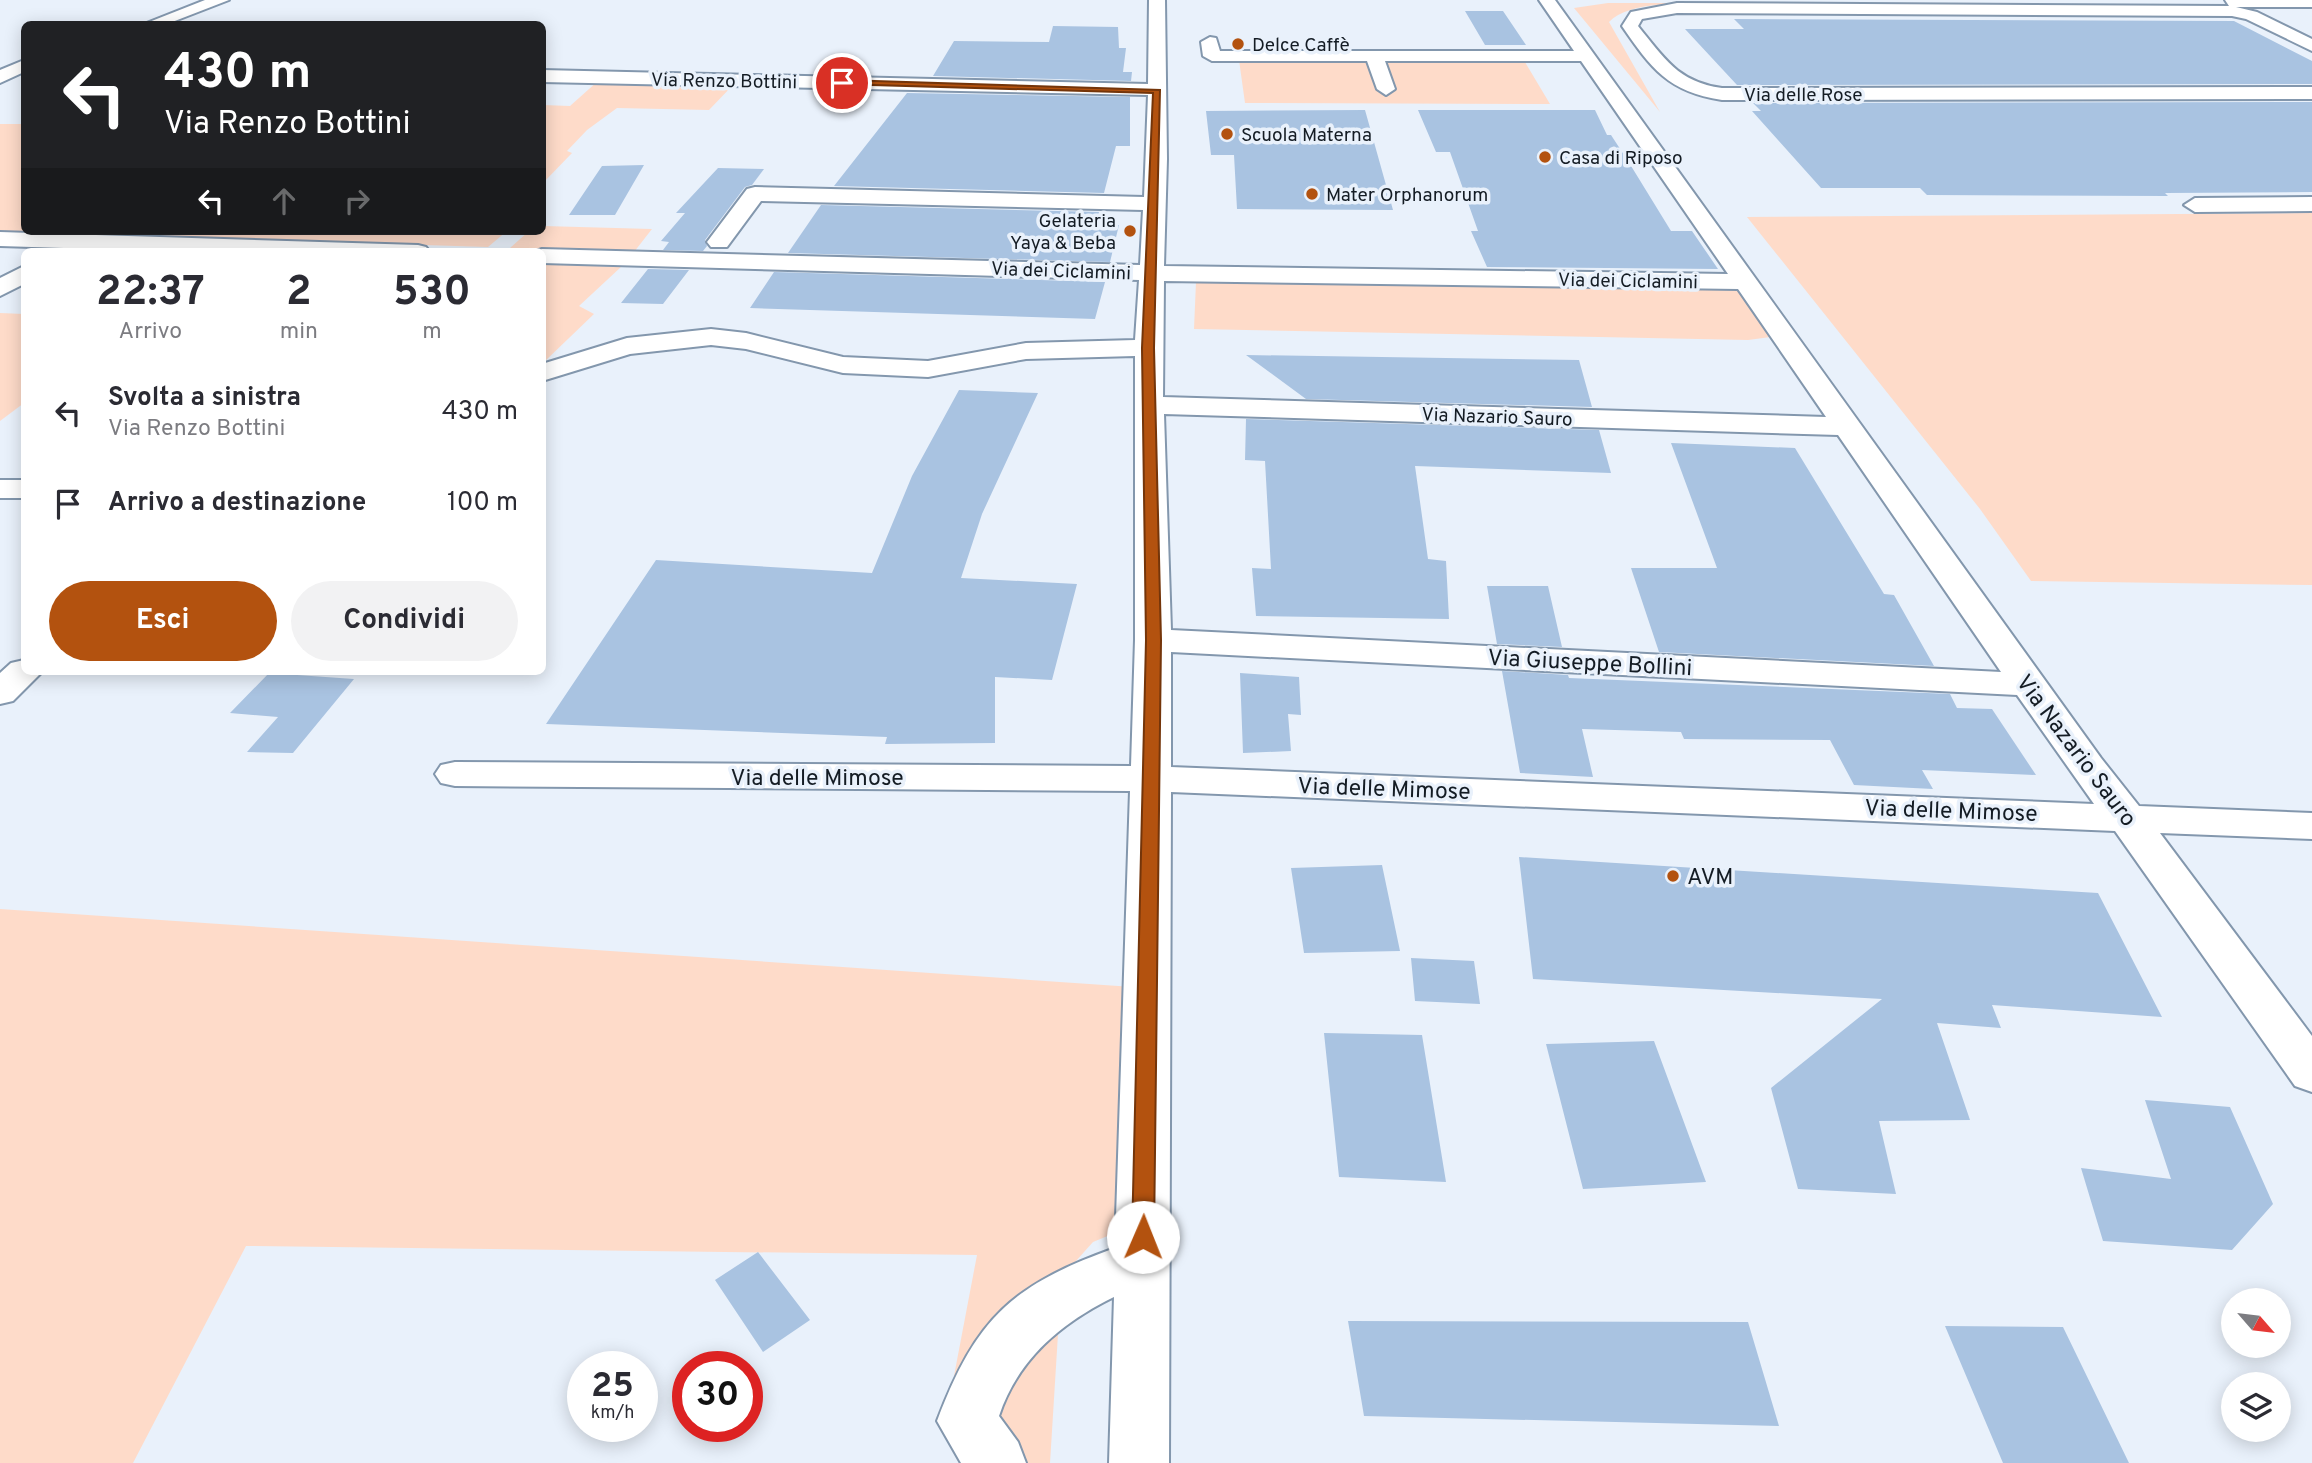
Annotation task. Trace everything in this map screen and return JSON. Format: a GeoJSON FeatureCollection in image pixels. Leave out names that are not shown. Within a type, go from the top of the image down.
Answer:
{"type":"FeatureCollection","features":[{"type":"Feature","properties":{"kind":"street"},"geometry":{"type":"LineString","coordinates":[[161,21],[221,0]]}},
{"type":"Feature","properties":{"kind":"street"},"geometry":{"type":"LineString","coordinates":[[1139,1463],[1153,640],[1148,348],[1157,90],[1157,0]]}},
{"type":"Feature","properties":{"kind":"street","name":"Via Nazario Sauro"},"geometry":{"type":"LineString","coordinates":[[1547,0],[2027,684],[2312,1073]]}},
{"type":"Feature","properties":{"kind":"street","name":"Via delle Rose"},"geometry":{"type":"LineString","coordinates":[[1634,0],[2232,11],[2250,15],[2312,46]]}},
{"type":"Feature","properties":{"kind":"street"},"geometry":{"type":"LineString","coordinates":[[2274,1],[2312,19]]}},
{"type":"Feature","properties":{"kind":"street","name":"Via delle Rose"},"geometry":{"type":"LineString","coordinates":[[2312,2],[1677,8],[1637,15],[1631,20],[1630,26],[1676,83],[1710,93],[2312,93]]}},
{"type":"Feature","properties":{"kind":"street"},"geometry":{"type":"LineString","coordinates":[[1210,42],[1212,56],[1586,56]]}},
{"type":"Feature","properties":{"kind":"street"},"geometry":{"type":"LineString","coordinates":[[1374,55],[1385,89]]}},
{"type":"Feature","properties":{"kind":"street"},"geometry":{"type":"LineString","coordinates":[[0,62],[21,64]]}},
{"type":"Feature","properties":{"kind":"street"},"geometry":{"type":"LineString","coordinates":[[0,77],[21,66]]}},
{"type":"Feature","properties":{"kind":"street","name":"Via Renzo Bottini"},"geometry":{"type":"LineString","coordinates":[[546,76],[1157,90]]}},
{"type":"Feature","properties":{"kind":"street"},"geometry":{"type":"LineString","coordinates":[[719,242],[755,194],[1154,204]]}},
{"type":"Feature","properties":{"kind":"street"},"geometry":{"type":"LineString","coordinates":[[2195,205],[2312,204]]}},
{"type":"Feature","properties":{"kind":"street"},"geometry":{"type":"LineString","coordinates":[[0,239],[64,246],[182,248]]}},
{"type":"Feature","properties":{"kind":"street","name":"Via dei Ciclamini"},"geometry":{"type":"LineString","coordinates":[[546,256],[1150,273],[1747,282]]}},
{"type":"Feature","properties":{"kind":"street"},"geometry":{"type":"LineString","coordinates":[[0,289],[21,275]]}},
{"type":"Feature","properties":{"kind":"street"},"geometry":{"type":"LineString","coordinates":[[546,372],[627,346],[711,337],[746,341],[843,365],[928,369],[1026,351],[1148,348]]}},
{"type":"Feature","properties":{"kind":"street","name":"Via Nazario Sauro"},"geometry":{"type":"LineString","coordinates":[[1150,405],[1844,426]]}},
{"type":"Feature","properties":{"kind":"street"},"geometry":{"type":"LineString","coordinates":[[0,489],[21,489]]}},
{"type":"Feature","properties":{"kind":"street","name":"Via Giuseppe Bollini"},"geometry":{"type":"LineString","coordinates":[[1153,640],[2027,684]]}},
{"type":"Feature","properties":{"kind":"street"},"geometry":{"type":"LineString","coordinates":[[0,693],[21,674]]}},
{"type":"Feature","properties":{"kind":"street","name":"Via delle Mimose"},"geometry":{"type":"LineString","coordinates":[[456,774],[1151,779],[2127,817],[2312,827]]}},
{"type":"Feature","properties":{"kind":"street"},"geometry":{"type":"LineString","coordinates":[[996,1463],[967,1421],[986,1373],[997,1356],[1030,1320],[1066,1294],[1101,1276],[1143,1264]]}},
{"type":"Feature","properties":{"kind":"shaded area"},"geometry":{"type":"Polygon","coordinates":[[[1608,3],[1717,3],[1644,7],[1618,15],[1609,22],[1660,112],[1574,8],[1608,3]]]}},
{"type":"Feature","properties":{"kind":"shaded area"},"geometry":{"type":"Polygon","coordinates":[[[1519,52],[1550,104],[1245,103],[1239,60],[1519,52]]]}},
{"type":"Feature","properties":{"kind":"shaded area"},"geometry":{"type":"Polygon","coordinates":[[[598,81],[733,85],[709,110],[617,108],[587,130],[567,151],[572,153],[546,180],[546,105],[570,106],[598,81]]]}},
{"type":"Feature","properties":{"kind":"shaded area"},"geometry":{"type":"Polygon","coordinates":[[[0,124],[21,124],[21,233],[0,232],[0,124]]]}},
{"type":"Feature","properties":{"kind":"shaded area"},"geometry":{"type":"Polygon","coordinates":[[[2312,213],[2312,585],[2031,581],[1980,509],[1747,217],[2312,213]]]}},
{"type":"Feature","properties":{"kind":"shaded area"},"geometry":{"type":"Polygon","coordinates":[[[546,226],[652,229],[634,252],[510,248],[525,235],[546,235],[546,226]]]}},
{"type":"Feature","properties":{"kind":"shaded area"},"geometry":{"type":"Polygon","coordinates":[[[98,235],[502,235],[488,247],[98,235]]]}},
{"type":"Feature","properties":{"kind":"shaded area"},"geometry":{"type":"Polygon","coordinates":[[[546,264],[621,267],[579,306],[594,314],[546,360],[546,264]]]}},
{"type":"Feature","properties":{"kind":"shaded area"},"geometry":{"type":"Polygon","coordinates":[[[1196,282],[1747,288],[1778,336],[1748,340],[1194,329],[1196,282]]]}},
{"type":"Feature","properties":{"kind":"shaded area"},"geometry":{"type":"Polygon","coordinates":[[[0,313],[21,314],[21,405],[0,421],[0,313]]]}},
{"type":"Feature","properties":{"kind":"shaded area"},"geometry":{"type":"Polygon","coordinates":[[[0,909],[1133,987],[1132,1226],[1093,1242],[973,1376],[954,1376],[977,1255],[246,1246],[133,1463],[0,1463],[0,909]]]}},
{"type":"Feature","properties":{"kind":"shaded area"},"geometry":{"type":"Polygon","coordinates":[[[1059,1318],[1050,1463],[1006,1463],[988,1392],[1059,1318]]]}},
{"type":"Feature","properties":{"kind":"building"},"geometry":{"type":"Polygon","coordinates":[[[1465,11],[1503,11],[1526,45],[1485,45],[1465,11]]]}},
{"type":"Feature","properties":{"kind":"building"},"geometry":{"type":"Polygon","coordinates":[[[1734,19],[2234,21],[2312,61],[2312,84],[1737,85],[1685,29],[1744,29],[1734,19]]]}},
{"type":"Feature","properties":{"kind":"building"},"geometry":{"type":"Polygon","coordinates":[[[1053,26],[1118,27],[1119,48],[1126,48],[1123,72],[1132,72],[1131,81],[933,76],[954,41],[1049,42],[1053,26]]]}},
{"type":"Feature","properties":{"kind":"building"},"geometry":{"type":"Polygon","coordinates":[[[907,93],[1130,97],[1130,146],[1116,146],[1104,193],[834,186],[907,93]]]}},
{"type":"Feature","properties":{"kind":"building"},"geometry":{"type":"Polygon","coordinates":[[[2312,102],[2312,192],[2165,193],[2168,196],[1927,195],[1920,188],[1821,188],[1752,111],[1761,111],[1753,103],[2312,102]]]}},
{"type":"Feature","properties":{"kind":"building"},"geometry":{"type":"Polygon","coordinates":[[[1365,110],[1393,210],[1237,209],[1234,155],[1211,155],[1206,111],[1365,110]]]}},
{"type":"Feature","properties":{"kind":"building"},"geometry":{"type":"Polygon","coordinates":[[[1418,110],[1595,110],[1607,135],[1611,135],[1671,231],[1692,231],[1718,269],[1487,267],[1471,231],[1478,231],[1450,152],[1436,152],[1418,110]]]}},
{"type":"Feature","properties":{"kind":"building"},"geometry":{"type":"Polygon","coordinates":[[[644,165],[615,215],[569,215],[602,166],[644,165]]]}},
{"type":"Feature","properties":{"kind":"building"},"geometry":{"type":"Polygon","coordinates":[[[718,168],[764,169],[752,185],[745,187],[705,240],[707,246],[703,251],[663,250],[669,242],[661,241],[685,213],[676,213],[718,168]]]}},
{"type":"Feature","properties":{"kind":"building"},"geometry":{"type":"Polygon","coordinates":[[[821,205],[1099,212],[1096,225],[1119,225],[1110,262],[788,253],[821,205]]]}},
{"type":"Feature","properties":{"kind":"building"},"geometry":{"type":"Polygon","coordinates":[[[648,269],[689,270],[663,304],[621,303],[648,269]]]}},
{"type":"Feature","properties":{"kind":"building"},"geometry":{"type":"Polygon","coordinates":[[[774,272],[1105,282],[1095,319],[750,308],[774,272]]]}},
{"type":"Feature","properties":{"kind":"building"},"geometry":{"type":"Polygon","coordinates":[[[1246,355],[1579,360],[1592,407],[1306,399],[1246,355]]]}},
{"type":"Feature","properties":{"kind":"building"},"geometry":{"type":"Polygon","coordinates":[[[959,390],[1038,393],[982,514],[961,578],[1077,584],[1052,680],[995,677],[995,743],[885,744],[887,737],[546,724],[656,560],[872,573],[912,476],[959,390]]]}},
{"type":"Feature","properties":{"kind":"building"},"geometry":{"type":"Polygon","coordinates":[[[1246,419],[1599,430],[1611,473],[1415,466],[1428,559],[1446,561],[1449,619],[1256,616],[1252,568],[1271,569],[1265,461],[1245,460],[1246,419]]]}},
{"type":"Feature","properties":{"kind":"building"},"geometry":{"type":"Polygon","coordinates":[[[1671,443],[1795,448],[1884,594],[1894,595],[1934,666],[1659,652],[1631,568],[1717,568],[1671,443]]]}},
{"type":"Feature","properties":{"kind":"building"},"geometry":{"type":"Polygon","coordinates":[[[1487,586],[1548,586],[1562,647],[1497,644],[1487,586]]]}},
{"type":"Feature","properties":{"kind":"building"},"geometry":{"type":"Polygon","coordinates":[[[1502,671],[1568,675],[1569,678],[1950,694],[1957,708],[1992,709],[2036,775],[1922,770],[1933,789],[1854,785],[1830,740],[1684,739],[1681,732],[1582,729],[1593,777],[1520,773],[1502,671]]]}},
{"type":"Feature","properties":{"kind":"building"},"geometry":{"type":"Polygon","coordinates":[[[1240,673],[1299,677],[1301,715],[1288,714],[1291,751],[1243,753],[1240,673]]]}},
{"type":"Feature","properties":{"kind":"building"},"geometry":{"type":"Polygon","coordinates":[[[267,675],[354,679],[293,753],[247,752],[278,717],[230,713],[267,675]]]}},
{"type":"Feature","properties":{"kind":"building"},"geometry":{"type":"Polygon","coordinates":[[[1519,857],[2098,893],[2162,1017],[1992,1005],[2001,1028],[1937,1023],[1970,1120],[1879,1121],[1896,1194],[1798,1189],[1771,1088],[1882,999],[1533,979],[1519,857]]]}},
{"type":"Feature","properties":{"kind":"building"},"geometry":{"type":"Polygon","coordinates":[[[1382,865],[1400,951],[1304,953],[1291,868],[1382,865]]]}},
{"type":"Feature","properties":{"kind":"building"},"geometry":{"type":"Polygon","coordinates":[[[1411,958],[1474,961],[1480,1004],[1415,1001],[1411,958]]]}},
{"type":"Feature","properties":{"kind":"building"},"geometry":{"type":"Polygon","coordinates":[[[1324,1033],[1422,1035],[1446,1182],[1339,1177],[1324,1033]]]}},
{"type":"Feature","properties":{"kind":"building"},"geometry":{"type":"Polygon","coordinates":[[[1654,1041],[1706,1182],[1583,1189],[1546,1044],[1654,1041]]]}},
{"type":"Feature","properties":{"kind":"building"},"geometry":{"type":"Polygon","coordinates":[[[2145,1100],[2230,1107],[2273,1204],[2232,1250],[2103,1241],[2081,1168],[2171,1179],[2145,1100]]]}},
{"type":"Feature","properties":{"kind":"building"},"geometry":{"type":"Polygon","coordinates":[[[758,1252],[810,1320],[763,1352],[715,1280],[758,1252]]]}},
{"type":"Feature","properties":{"kind":"building"},"geometry":{"type":"Polygon","coordinates":[[[1348,1321],[1748,1322],[1779,1426],[1364,1416],[1348,1321]]]}},
{"type":"Feature","properties":{"kind":"building"},"geometry":{"type":"Polygon","coordinates":[[[1945,1326],[2063,1327],[2129,1463],[2003,1463],[1945,1326]]]}},
{"type":"Feature","properties":{"kind":"place","name":"Delce Caffè"},"geometry":{"type":"Point","coordinates":[1238,44]}},
{"type":"Feature","properties":{"kind":"place","name":"Scuola Materna"},"geometry":{"type":"Point","coordinates":[1227,134]}},
{"type":"Feature","properties":{"kind":"place","name":"Casa di Riposo"},"geometry":{"type":"Point","coordinates":[1545,157]}},
{"type":"Feature","properties":{"kind":"place","name":"Mater Orphanorum"},"geometry":{"type":"Point","coordinates":[1312,194]}},
{"type":"Feature","properties":{"kind":"place","name":"Gelateria Yaya & Beba"},"geometry":{"type":"Point","coordinates":[1130,231]}},
{"type":"Feature","properties":{"kind":"place","name":"AVM"},"geometry":{"type":"Point","coordinates":[1673,876]}},
{"type":"Feature","properties":{"kind":"route"},"geometry":{"type":"LineString","coordinates":[[842,83],[1157,90],[1157,159],[1148,348],[1153,640],[1143,1237]]}}]}
